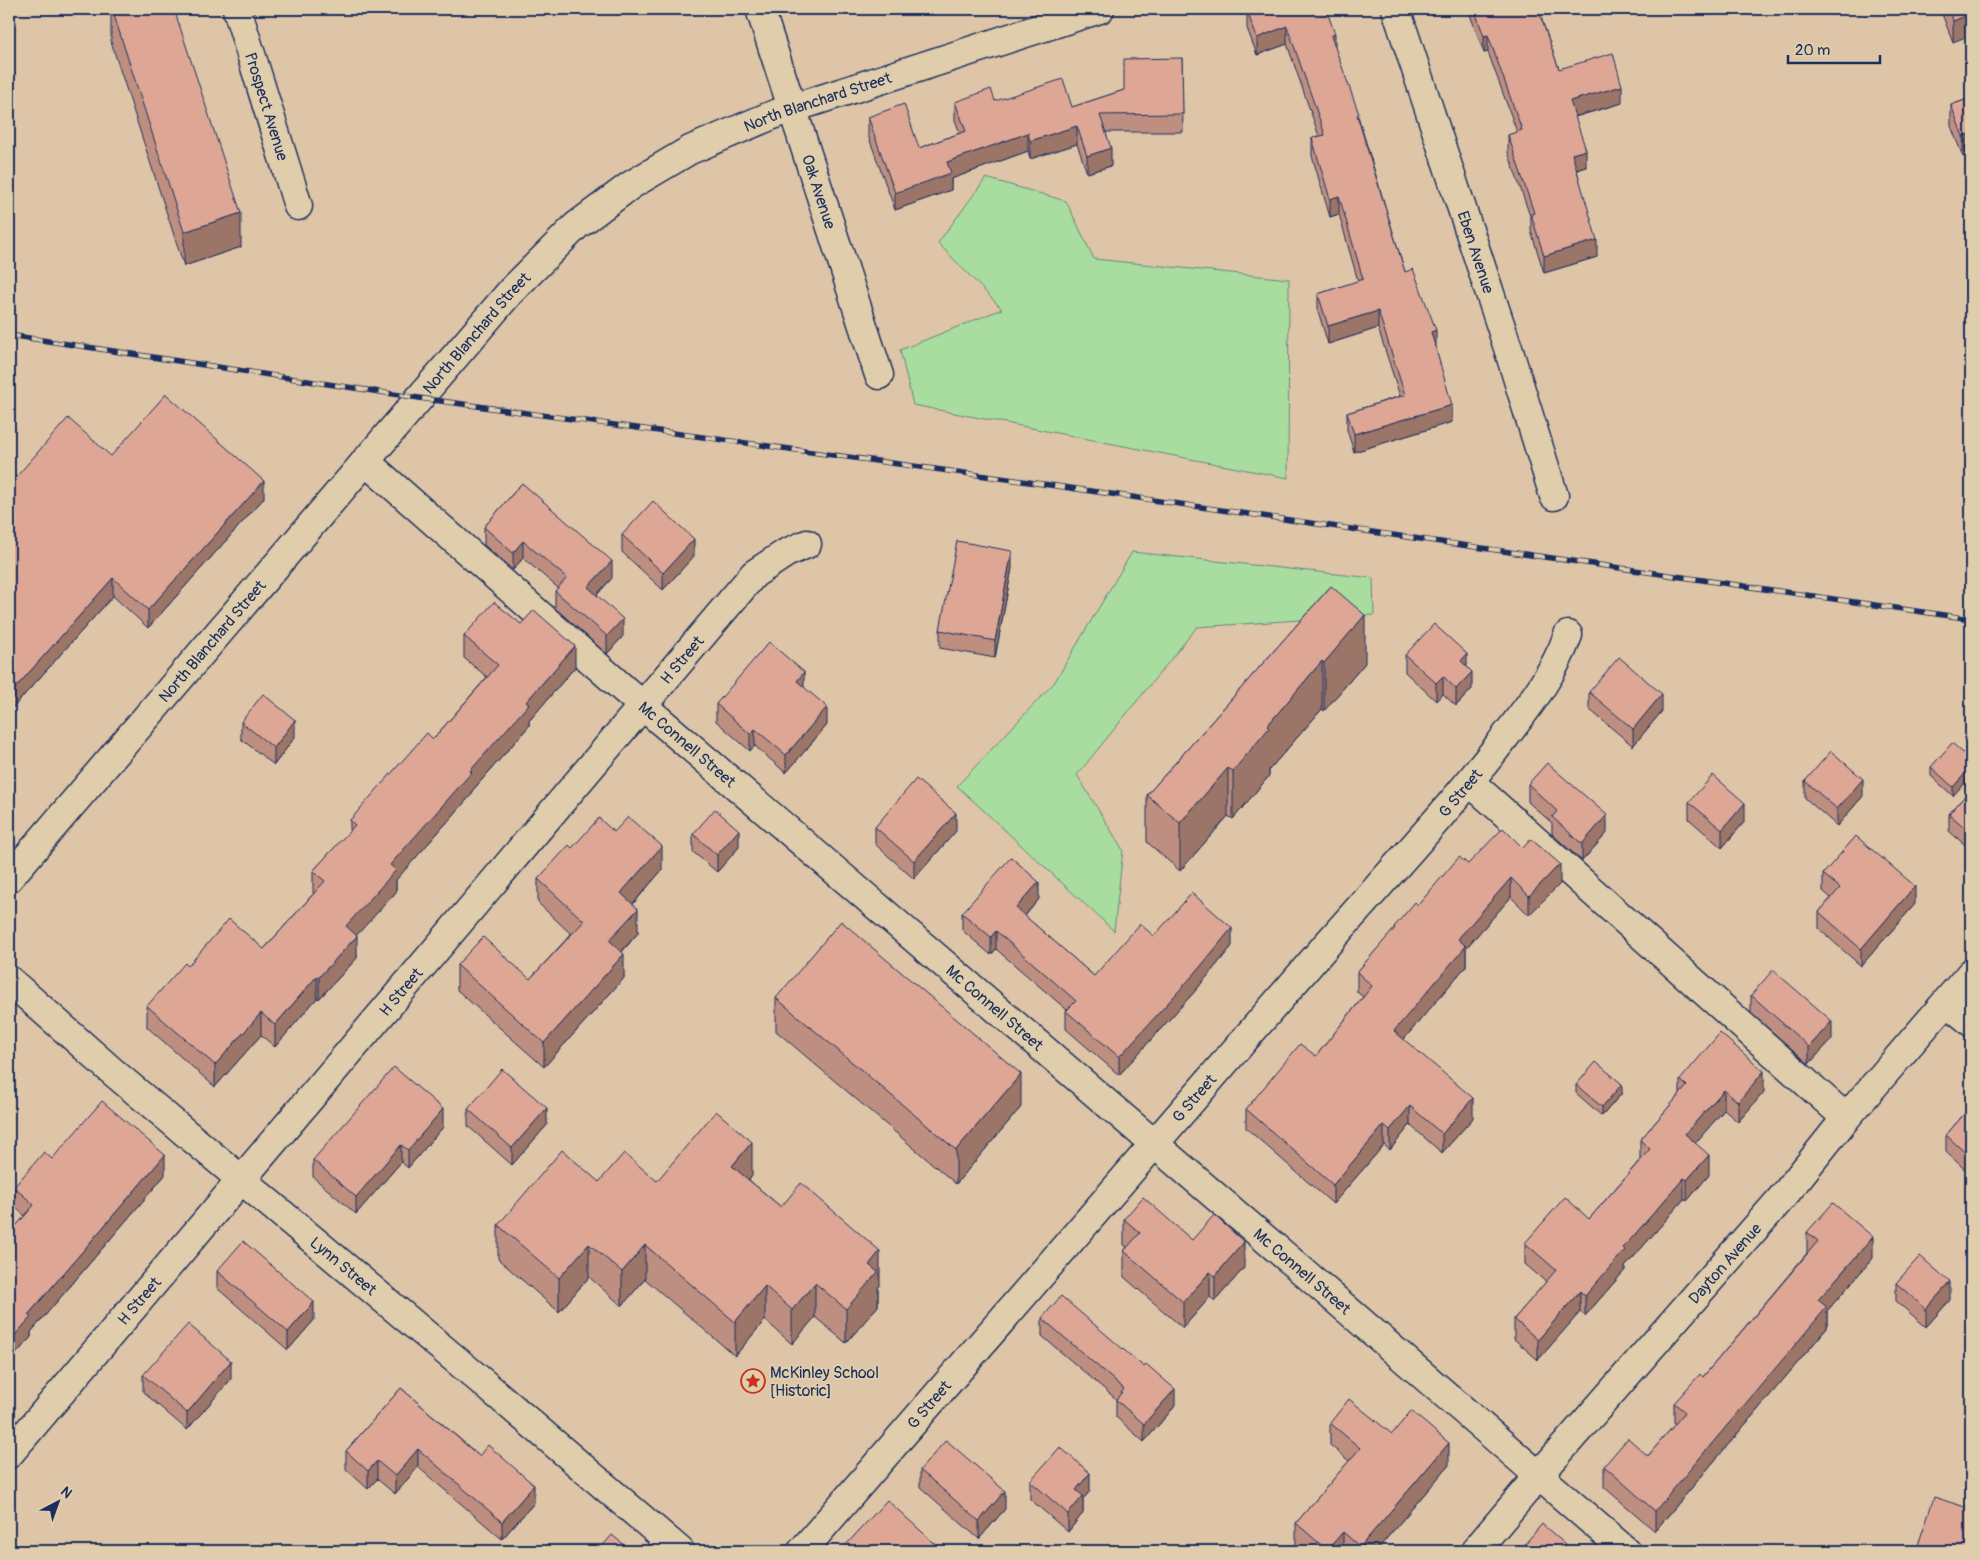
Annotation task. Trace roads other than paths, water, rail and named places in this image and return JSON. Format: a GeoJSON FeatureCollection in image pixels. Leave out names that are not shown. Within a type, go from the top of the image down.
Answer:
{"type":"FeatureCollection","features":[{"type":"Feature","properties":{"kind":"street","name":"Prospect Avenue"},"geometry":{"type":"LineString","coordinates":[[237,9],[298,206]]}},
{"type":"Feature","properties":{"kind":"street","name":"Oak Avenue"},"geometry":{"type":"LineString","coordinates":[[760,9],[879,375]]}},
{"type":"Feature","properties":{"kind":"street","name":"North Blanchard Street"},"geometry":{"type":"LineString","coordinates":[[9,878],[511,291],[576,226],[631,184],[690,150],[774,114],[1100,9]]}},
{"type":"Feature","properties":{"kind":"street","name":"Eben Avenue"},"geometry":{"type":"LineString","coordinates":[[1396,9],[1505,339],[1554,496]]}},
{"type":"Feature","properties":{"kind":"street","name":"Mc Connell Street"},"geometry":{"type":"LineString","coordinates":[[365,461],[643,706],[1626,1551]]}},
{"type":"Feature","properties":{"kind":"street","name":"H Street"},"geometry":{"type":"LineString","coordinates":[[9,1454],[242,1181],[448,933],[754,574],[786,553],[807,544]]}},
{"type":"Feature","properties":{"kind":"street","name":"G Street"},"geometry":{"type":"LineString","coordinates":[[802,1551],[1153,1143],[1470,782],[1526,710],[1550,674],[1561,654],[1568,635]]}},
{"type":"Feature","properties":{"kind":"street"},"geometry":{"type":"LineString","coordinates":[[1470,782],[1846,1118]]}},
{"type":"Feature","properties":{"kind":"street","name":"Dayton Avenue"},"geometry":{"type":"LineString","coordinates":[[1475,1551],[1539,1475],[1786,1193],[1846,1118],[1971,973]]}},
{"type":"Feature","properties":{"kind":"street","name":"Lynn Street"},"geometry":{"type":"LineString","coordinates":[[9,980],[113,1072],[486,1385],[680,1551]]}},
{"type":"Feature","properties":{"kind":"street"},"geometry":{"type":"LineString","coordinates":[[1947,1002],[1971,1022]]}},
{"type":"Feature","properties":{"kind":"railway"},"geometry":{"type":"LineString","coordinates":[[9,335],[419,398],[1022,481],[1971,619]]}},
{"type":"Feature","properties":{"kind":"place","name":"McKinley School [Historic]"},"geometry":{"type":"Point","coordinates":[753,1381]}}]}
